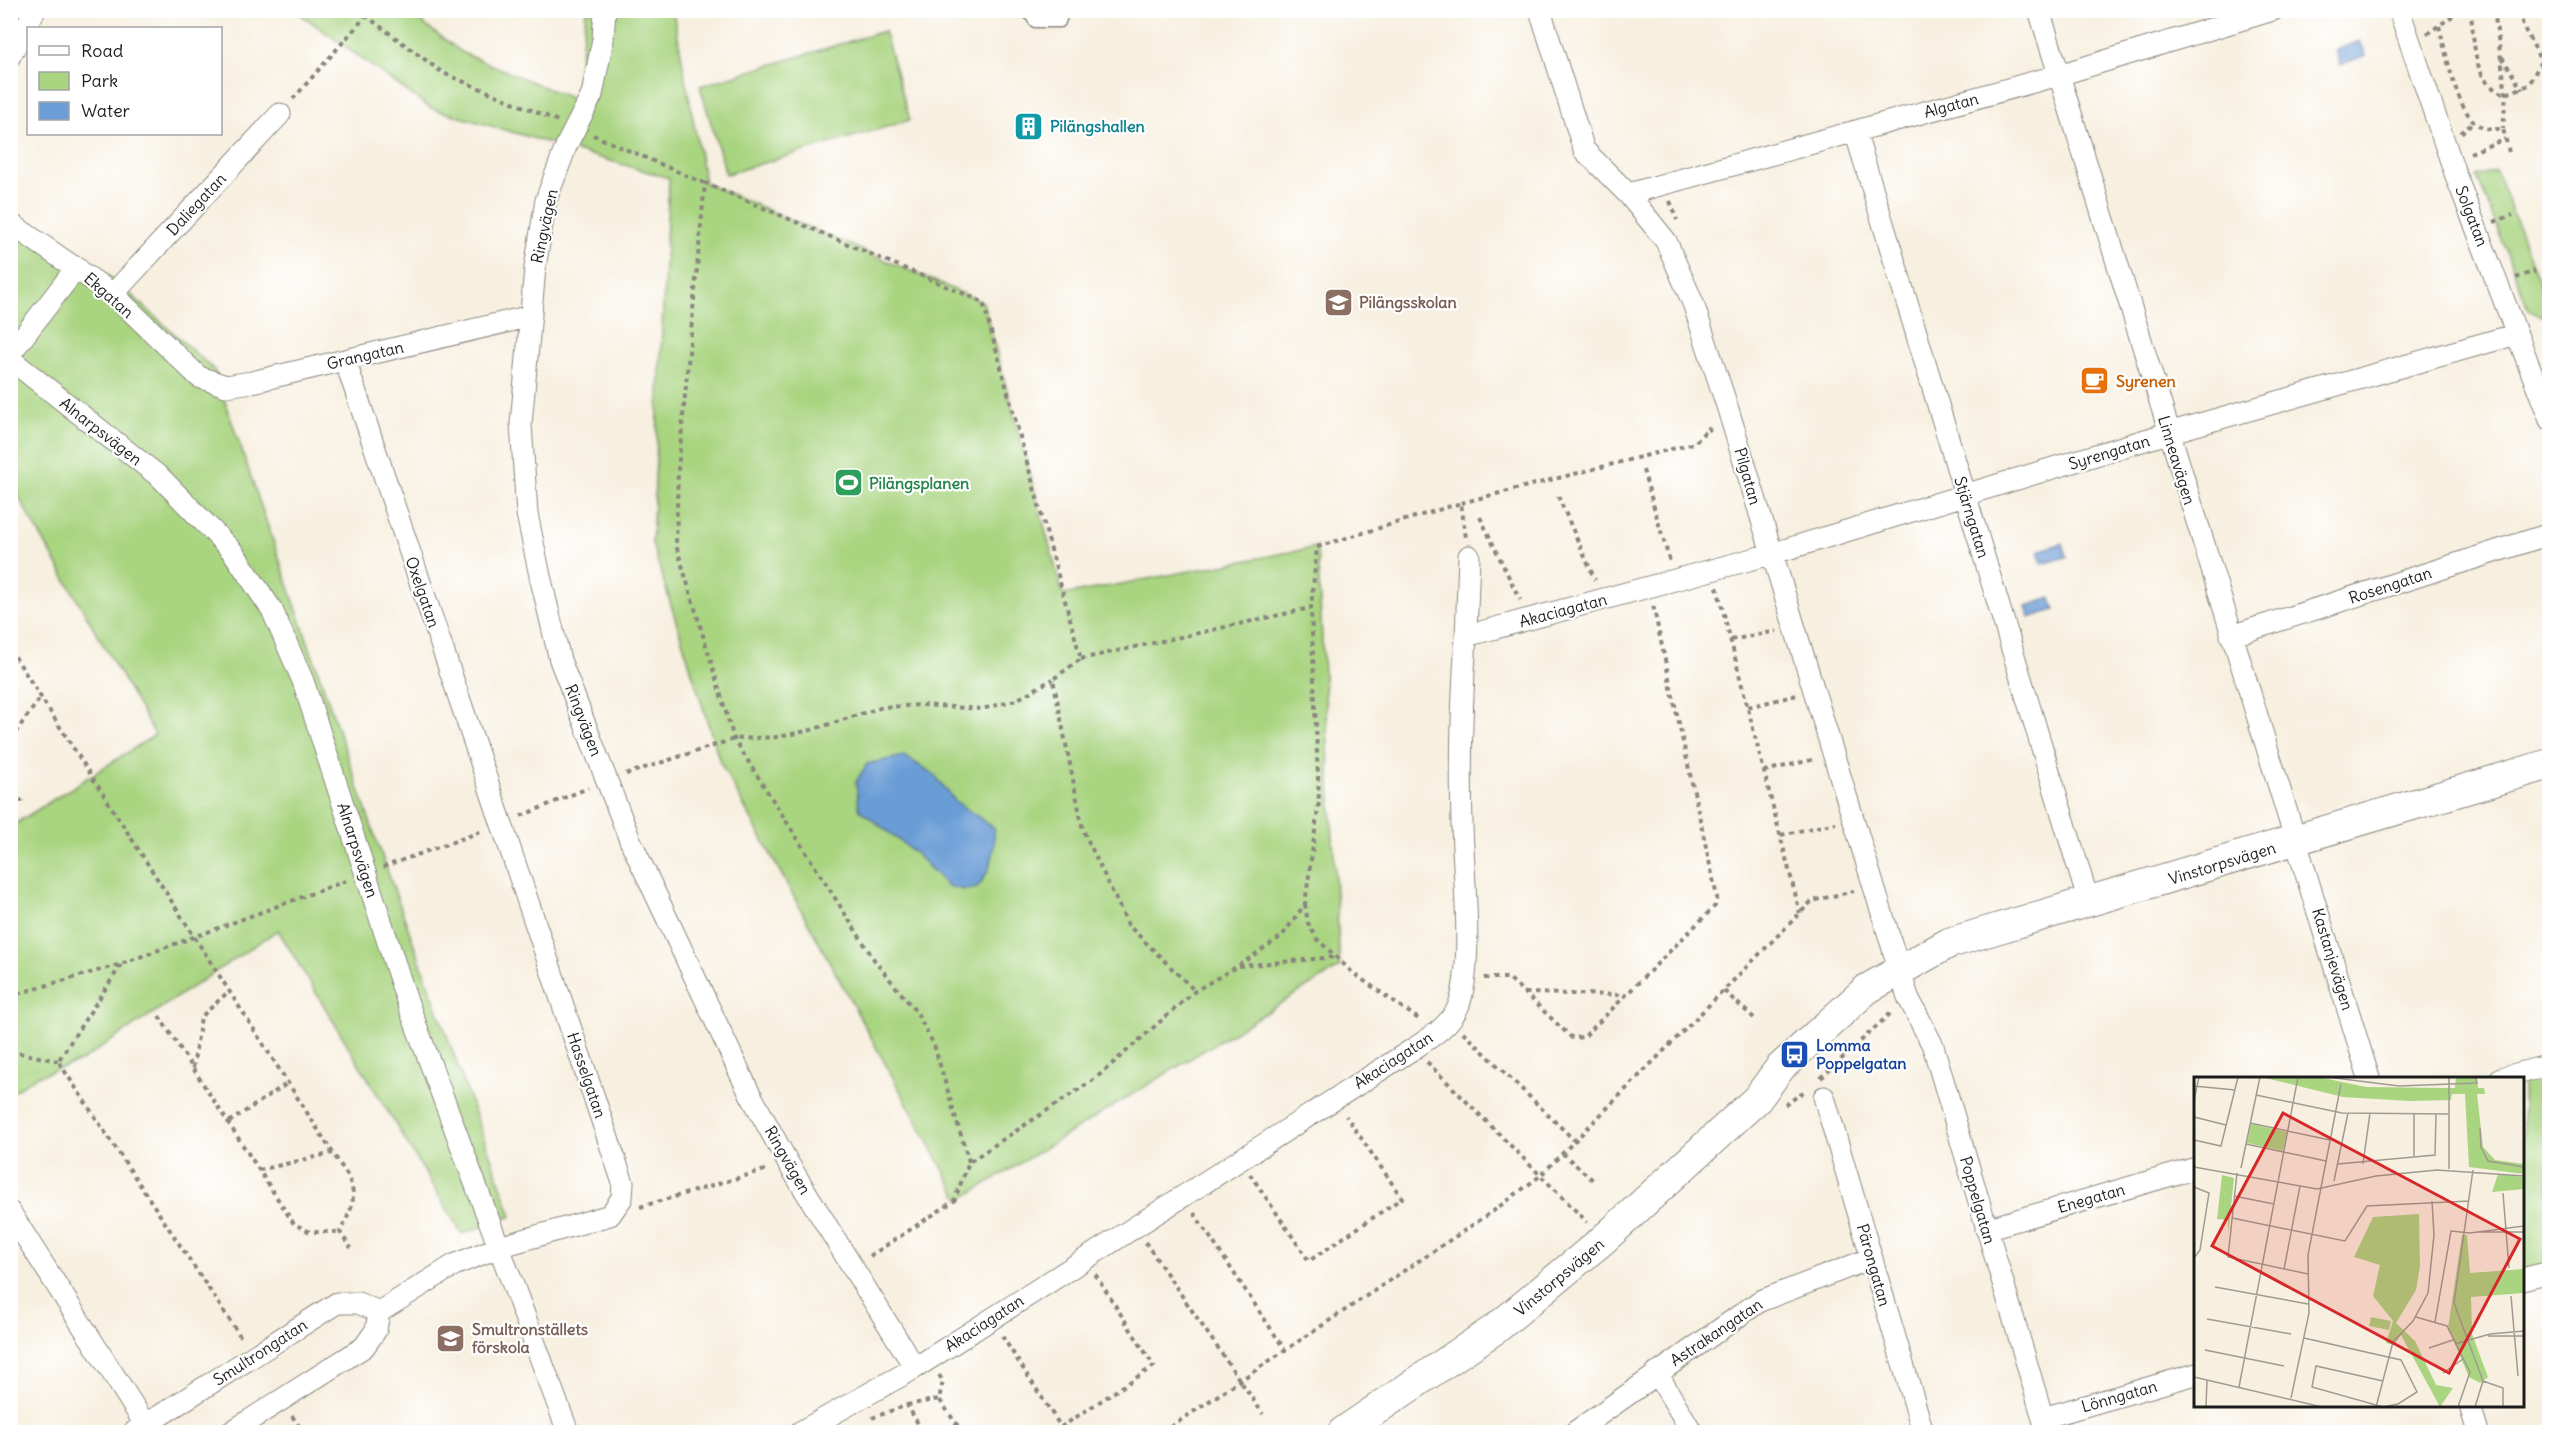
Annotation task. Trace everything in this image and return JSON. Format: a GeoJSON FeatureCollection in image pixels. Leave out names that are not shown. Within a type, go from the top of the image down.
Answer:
{"type":"FeatureCollection","features":[{"type":"Feature","properties":{"kind":"street"},"geometry":{"type":"LineString","coordinates":[[10,56],[35,10]]}},
{"type":"Feature","properties":{"kind":"street","name":"Ringvägen"},"geometry":{"type":"LineString","coordinates":[[605,10],[603,39],[592,95],[546,200],[535,268],[521,424],[527,514],[560,660],[630,840],[748,1090],[788,1163],[915,1368]]}},
{"type":"Feature","properties":{"kind":"street","name":"Pilgatan"},"geometry":{"type":"LineString","coordinates":[[1540,10],[1584,150],[1628,194],[1666,241],[1674,255],[1712,357],[1900,972]]}},
{"type":"Feature","properties":{"kind":"street","name":"Linneavägen"},"geometry":{"type":"LineString","coordinates":[[2039,10],[2168,433],[2296,840]]}},
{"type":"Feature","properties":{"kind":"street","name":"Algatan"},"geometry":{"type":"LineString","coordinates":[[1628,194],[2060,75],[2273,10]]}},
{"type":"Feature","properties":{"kind":"street","name":"Solgatan"},"geometry":{"type":"LineString","coordinates":[[2399,10],[2456,176],[2550,420]]}},
{"type":"Feature","properties":{"kind":"street","name":"Daliegatan"},"geometry":{"type":"LineString","coordinates":[[113,294],[280,114]]}},
{"type":"Feature","properties":{"kind":"street","name":"Stjärngatan"},"geometry":{"type":"LineString","coordinates":[[1855,131],[2090,903]]}},
{"type":"Feature","properties":{"kind":"street","name":"Ekgatan"},"geometry":{"type":"LineString","coordinates":[[10,223],[113,294],[199,377]]}},
{"type":"Feature","properties":{"kind":"street"},"geometry":{"type":"LineString","coordinates":[[10,354],[77,267]]}},
{"type":"Feature","properties":{"kind":"street","name":"Grangatan"},"geometry":{"type":"LineString","coordinates":[[199,377],[226,386],[531,316]]}},
{"type":"Feature","properties":{"kind":"street","name":"Syrengatan"},"geometry":{"type":"LineString","coordinates":[[1771,554],[2168,433],[2517,334]]}},
{"type":"Feature","properties":{"kind":"street","name":"Alnarpsvägen"},"geometry":{"type":"LineString","coordinates":[[10,359],[161,478],[233,552],[272,610],[303,681],[407,1001],[568,1432]]}},
{"type":"Feature","properties":{"kind":"street","name":"Oxelgatan"},"geometry":{"type":"LineString","coordinates":[[345,360],[502,824]]}},
{"type":"Feature","properties":{"kind":"street","name":"Rosengatan"},"geometry":{"type":"LineString","coordinates":[[2231,636],[2550,534]]}},
{"type":"Feature","properties":{"kind":"street","name":"Akaciagatan"},"geometry":{"type":"LineString","coordinates":[[800,1432],[915,1368],[1413,1049],[1444,1025],[1458,1008],[1466,978],[1462,703],[1466,636],[1771,554]]}},
{"type":"Feature","properties":{"kind":"street"},"geometry":{"type":"LineString","coordinates":[[1466,636],[1469,556]]}},
{"type":"Feature","properties":{"kind":"street","name":"Vinstorpsvägen"},"geometry":{"type":"LineString","coordinates":[[1757,1099],[1780,1068],[1857,997],[1949,943],[2090,903],[2550,764]]}},
{"type":"Feature","properties":{"kind":"street","name":"Hasselgatan"},"geometry":{"type":"LineString","coordinates":[[502,824],[623,1183],[622,1198],[610,1215]]}},
{"type":"Feature","properties":{"kind":"street","name":"Kastanjevägen"},"geometry":{"type":"LineString","coordinates":[[2296,840],[2369,1077]]}},
{"type":"Feature","properties":{"kind":"street","name":"Vinstorpsvägen"},"geometry":{"type":"LineString","coordinates":[[1343,1432],[1498,1327],[1604,1239],[1757,1099],[1791,1078],[1874,1015],[1900,972]]}},
{"type":"Feature","properties":{"kind":"street","name":"Poppelgatan"},"geometry":{"type":"LineString","coordinates":[[1900,972],[1908,997],[1933,1046],[2045,1425]]}},
{"type":"Feature","properties":{"kind":"street"},"geometry":{"type":"LineString","coordinates":[[2506,1077],[2550,1065]]}},
{"type":"Feature","properties":{"kind":"street","name":"Pärongatan"},"geometry":{"type":"LineString","coordinates":[[1824,1097],[1923,1432]]}},
{"type":"Feature","properties":{"kind":"street","name":"Enegatan"},"geometry":{"type":"LineString","coordinates":[[1986,1229],[2194,1169]]}},
{"type":"Feature","properties":{"kind":"street","name":"Smultrongatan"},"geometry":{"type":"LineString","coordinates":[[10,1212],[143,1430],[337,1303],[358,1303],[379,1312]]}},
{"type":"Feature","properties":{"kind":"street"},"geometry":{"type":"LineString","coordinates":[[231,1432],[364,1347],[376,1330],[379,1312],[454,1265],[499,1247],[610,1215]]}},
{"type":"Feature","properties":{"kind":"street","name":"Astrakangatan"},"geometry":{"type":"LineString","coordinates":[[1575,1432],[1760,1301],[1872,1258]]}},
{"type":"Feature","properties":{"kind":"street"},"geometry":{"type":"LineString","coordinates":[[2524,1279],[2550,1272]]}},
{"type":"Feature","properties":{"kind":"street"},"geometry":{"type":"LineString","coordinates":[[1657,1373],[1692,1432]]}},
{"type":"Feature","properties":{"kind":"street","name":"Lönngatan"},"geometry":{"type":"LineString","coordinates":[[2045,1425],[2194,1375]]}},
{"type":"Feature","properties":{"kind":"street"},"geometry":{"type":"LineString","coordinates":[[2470,1407],[2478,1432]]}},
{"type":"Feature","properties":{"kind":"lane"},"geometry":{"type":"LineString","coordinates":[[1026,10],[1035,22],[1060,22],[1065,10]]}},
{"type":"Feature","properties":{"kind":"path"},"geometry":{"type":"LineString","coordinates":[[358,10],[443,73],[983,302],[1081,659]]}},
{"type":"Feature","properties":{"kind":"path"},"geometry":{"type":"LineString","coordinates":[[2412,45],[2461,10]]}},
{"type":"Feature","properties":{"kind":"path"},"geometry":{"type":"LineString","coordinates":[[2470,10],[2481,73],[2486,83],[2506,94],[2522,90],[2534,77],[2540,63],[2534,44],[2523,28],[2521,10]]}},
{"type":"Feature","properties":{"kind":"path"},"geometry":{"type":"LineString","coordinates":[[2494,10],[2506,94],[2503,129],[2510,156]]}},
{"type":"Feature","properties":{"kind":"path"},"geometry":{"type":"LineString","coordinates":[[280,114],[366,16]]}},
{"type":"Feature","properties":{"kind":"path"},"geometry":{"type":"LineString","coordinates":[[2439,26],[2460,100],[2474,121],[2490,129],[2503,129]]}},
{"type":"Feature","properties":{"kind":"path"},"geometry":{"type":"LineString","coordinates":[[2500,54],[2522,90]]}},
{"type":"Feature","properties":{"kind":"path"},"geometry":{"type":"LineString","coordinates":[[2458,136],[2474,121]]}},
{"type":"Feature","properties":{"kind":"path"},"geometry":{"type":"LineString","coordinates":[[2465,155],[2505,139]]}},
{"type":"Feature","properties":{"kind":"path"},"geometry":{"type":"LineString","coordinates":[[705,183],[678,470],[676,545],[734,739],[875,961],[917,1013],[934,1045],[969,1162]]}},
{"type":"Feature","properties":{"kind":"path"},"geometry":{"type":"LineString","coordinates":[[2491,223],[2513,215]]}},
{"type":"Feature","properties":{"kind":"path"},"geometry":{"type":"LineString","coordinates":[[2512,279],[2535,271]]}},
{"type":"Feature","properties":{"kind":"path"},"geometry":{"type":"LineString","coordinates":[[1575,1141],[1444,1025],[1398,1006],[1353,973],[1317,939],[1308,923],[1305,904],[1319,802],[1311,608],[1317,547],[1461,503],[1695,443],[1708,428],[1716,435]]}},
{"type":"Feature","properties":{"kind":"path"},"geometry":{"type":"LineString","coordinates":[[1643,470],[1675,580]]}},
{"type":"Feature","properties":{"kind":"path"},"geometry":{"type":"LineString","coordinates":[[1558,496],[1603,599]]}},
{"type":"Feature","properties":{"kind":"path"},"geometry":{"type":"LineString","coordinates":[[1461,503],[1469,556]]}},
{"type":"Feature","properties":{"kind":"path"},"geometry":{"type":"LineString","coordinates":[[1480,517],[1529,619]]}},
{"type":"Feature","properties":{"kind":"path"},"geometry":{"type":"LineString","coordinates":[[1713,569],[1800,913]]}},
{"type":"Feature","properties":{"kind":"path"},"geometry":{"type":"LineString","coordinates":[[1466,978],[1509,978],[1572,1038],[1584,1037],[1715,906],[1717,897],[1649,587]]}},
{"type":"Feature","properties":{"kind":"path"},"geometry":{"type":"LineString","coordinates":[[10,996],[121,964],[502,824],[607,780],[734,739],[778,736],[811,730],[882,707],[922,705],[982,709],[1016,700],[1053,680],[1081,659],[1311,608]]}},
{"type":"Feature","properties":{"kind":"path"},"geometry":{"type":"LineString","coordinates":[[1731,640],[1781,631],[1778,620]]}},
{"type":"Feature","properties":{"kind":"path"},"geometry":{"type":"LineString","coordinates":[[11,650],[354,1188],[355,1202],[340,1232]]}},
{"type":"Feature","properties":{"kind":"path"},"geometry":{"type":"LineString","coordinates":[[1053,680],[1083,830],[1128,925],[1195,991]]}},
{"type":"Feature","properties":{"kind":"path"},"geometry":{"type":"LineString","coordinates":[[1748,707],[1800,694],[1797,684]]}},
{"type":"Feature","properties":{"kind":"path"},"geometry":{"type":"LineString","coordinates":[[10,740],[41,697]]}},
{"type":"Feature","properties":{"kind":"path"},"geometry":{"type":"LineString","coordinates":[[1764,771],[1820,758],[1816,747]]}},
{"type":"Feature","properties":{"kind":"path"},"geometry":{"type":"LineString","coordinates":[[10,784],[22,802]]}},
{"type":"Feature","properties":{"kind":"path"},"geometry":{"type":"LineString","coordinates":[[1781,835],[1839,822],[1836,811]]}},
{"type":"Feature","properties":{"kind":"path"},"geometry":{"type":"LineString","coordinates":[[1163,1432],[1492,1212],[1540,1176],[1812,901],[1860,889]]}},
{"type":"Feature","properties":{"kind":"path"},"geometry":{"type":"LineString","coordinates":[[853,1268],[954,1201],[969,1162],[1096,1078],[1195,991],[1238,966],[1282,936],[1305,904]]}},
{"type":"Feature","properties":{"kind":"path"},"geometry":{"type":"LineString","coordinates":[[1238,966],[1336,957]]}},
{"type":"Feature","properties":{"kind":"path"},"geometry":{"type":"LineString","coordinates":[[58,1061],[121,964]]}},
{"type":"Feature","properties":{"kind":"path"},"geometry":{"type":"LineString","coordinates":[[193,1068],[201,1017],[229,991]]}},
{"type":"Feature","properties":{"kind":"path"},"geometry":{"type":"LineString","coordinates":[[1724,991],[1754,1018]]}},
{"type":"Feature","properties":{"kind":"path"},"geometry":{"type":"LineString","coordinates":[[1525,993],[1626,995]]}},
{"type":"Feature","properties":{"kind":"path"},"geometry":{"type":"LineString","coordinates":[[159,1016],[294,1224],[310,1232],[340,1232]]}},
{"type":"Feature","properties":{"kind":"path"},"geometry":{"type":"LineString","coordinates":[[1413,1049],[1604,1239]]}},
{"type":"Feature","properties":{"kind":"path"},"geometry":{"type":"LineString","coordinates":[[10,1051],[58,1061],[254,1357]]}},
{"type":"Feature","properties":{"kind":"path"},"geometry":{"type":"LineString","coordinates":[[229,1122],[288,1083]]}},
{"type":"Feature","properties":{"kind":"path"},"geometry":{"type":"LineString","coordinates":[[1239,1159],[1309,1261],[1402,1198],[1334,1098]]}},
{"type":"Feature","properties":{"kind":"path"},"geometry":{"type":"LineString","coordinates":[[259,1170],[333,1153]]}},
{"type":"Feature","properties":{"kind":"path"},"geometry":{"type":"LineString","coordinates":[[1562,1153],[1593,1180]]}},
{"type":"Feature","properties":{"kind":"path"},"geometry":{"type":"LineString","coordinates":[[610,1215],[788,1163]]}},
{"type":"Feature","properties":{"kind":"path"},"geometry":{"type":"LineString","coordinates":[[1182,1196],[1285,1350]]}},
{"type":"Feature","properties":{"kind":"path"},"geometry":{"type":"LineString","coordinates":[[1134,1227],[1263,1414]]}},
{"type":"Feature","properties":{"kind":"path"},"geometry":{"type":"LineString","coordinates":[[340,1232],[351,1248]]}},
{"type":"Feature","properties":{"kind":"path"},"geometry":{"type":"LineString","coordinates":[[990,1319],[1061,1427],[1154,1366],[1084,1259]]}},
{"type":"Feature","properties":{"kind":"path"},"geometry":{"type":"LineString","coordinates":[[867,1419],[907,1406],[939,1399],[962,1432]]}},
{"type":"Feature","properties":{"kind":"path"},"geometry":{"type":"LineString","coordinates":[[282,1400],[303,1432]]}},
{"type":"Feature","properties":{"kind":"path"},"geometry":{"type":"LineString","coordinates":[[907,1406],[923,1432]]}},
{"type":"Feature","properties":{"kind":"green space"},"geometry":{"type":"Polygon","coordinates":[[[296,11],[406,11],[463,53],[575,100],[586,11],[673,11],[705,183],[983,302],[1063,595],[1317,547],[1340,967],[960,1200],[720,762],[652,544],[669,178],[430,108],[296,11]]]}},
{"type":"Feature","properties":{"kind":"green space"},"geometry":{"type":"Polygon","coordinates":[[[884,31],[910,120],[726,174],[700,86],[884,31]]]}},
{"type":"Feature","properties":{"kind":"green space"},"geometry":{"type":"Polygon","coordinates":[[[2496,171],[2545,296],[2549,295],[2549,322],[2548,319],[2529,310],[2477,176],[2496,171]]]}},
{"type":"Feature","properties":{"kind":"green space"},"geometry":{"type":"Polygon","coordinates":[[[11,212],[116,281],[214,370],[377,842],[512,1216],[462,1234],[278,930],[81,1061],[35,1077],[11,1093],[10,827],[155,735],[11,484],[11,212]]]}},
{"type":"Feature","properties":{"kind":"green space"},"geometry":{"type":"Polygon","coordinates":[[[2549,1074],[2549,1264],[2524,1272],[2524,1081],[2549,1074]]]}},
{"type":"Feature","properties":{"kind":"water"},"geometry":{"type":"Polygon","coordinates":[[[2360,41],[2366,55],[2340,65],[2335,50],[2360,41]]]}},
{"type":"Feature","properties":{"kind":"water"},"geometry":{"type":"Polygon","coordinates":[[[2063,543],[2067,557],[2042,564],[2038,551],[2063,543]]]}},
{"type":"Feature","properties":{"kind":"water"},"geometry":{"type":"Polygon","coordinates":[[[2051,598],[2055,610],[2029,618],[2026,606],[2051,598]]]}},
{"type":"Feature","properties":{"kind":"water"},"geometry":{"type":"Polygon","coordinates":[[[904,756],[934,774],[955,801],[994,828],[992,860],[987,874],[977,888],[965,890],[949,887],[915,853],[859,809],[856,782],[867,764],[904,756]]]}},
{"type":"Feature","properties":{"kind":"place","name":"Pilängshallen"},"geometry":{"type":"Point","coordinates":[1029,126]}},
{"type":"Feature","properties":{"kind":"place","name":"Pilängsskolan"},"geometry":{"type":"Point","coordinates":[1338,302]}},
{"type":"Feature","properties":{"kind":"place","name":"Syrenen"},"geometry":{"type":"Point","coordinates":[2095,381]}},
{"type":"Feature","properties":{"kind":"place","name":"Pilängsplanen"},"geometry":{"type":"Point","coordinates":[848,483]}},
{"type":"Feature","properties":{"kind":"place","name":"Lomma Poppelgatan"},"geometry":{"type":"Point","coordinates":[1795,1054]}},
{"type":"Feature","properties":{"kind":"place","name":"Smultronställets förskola"},"geometry":{"type":"Point","coordinates":[451,1338]}}]}
